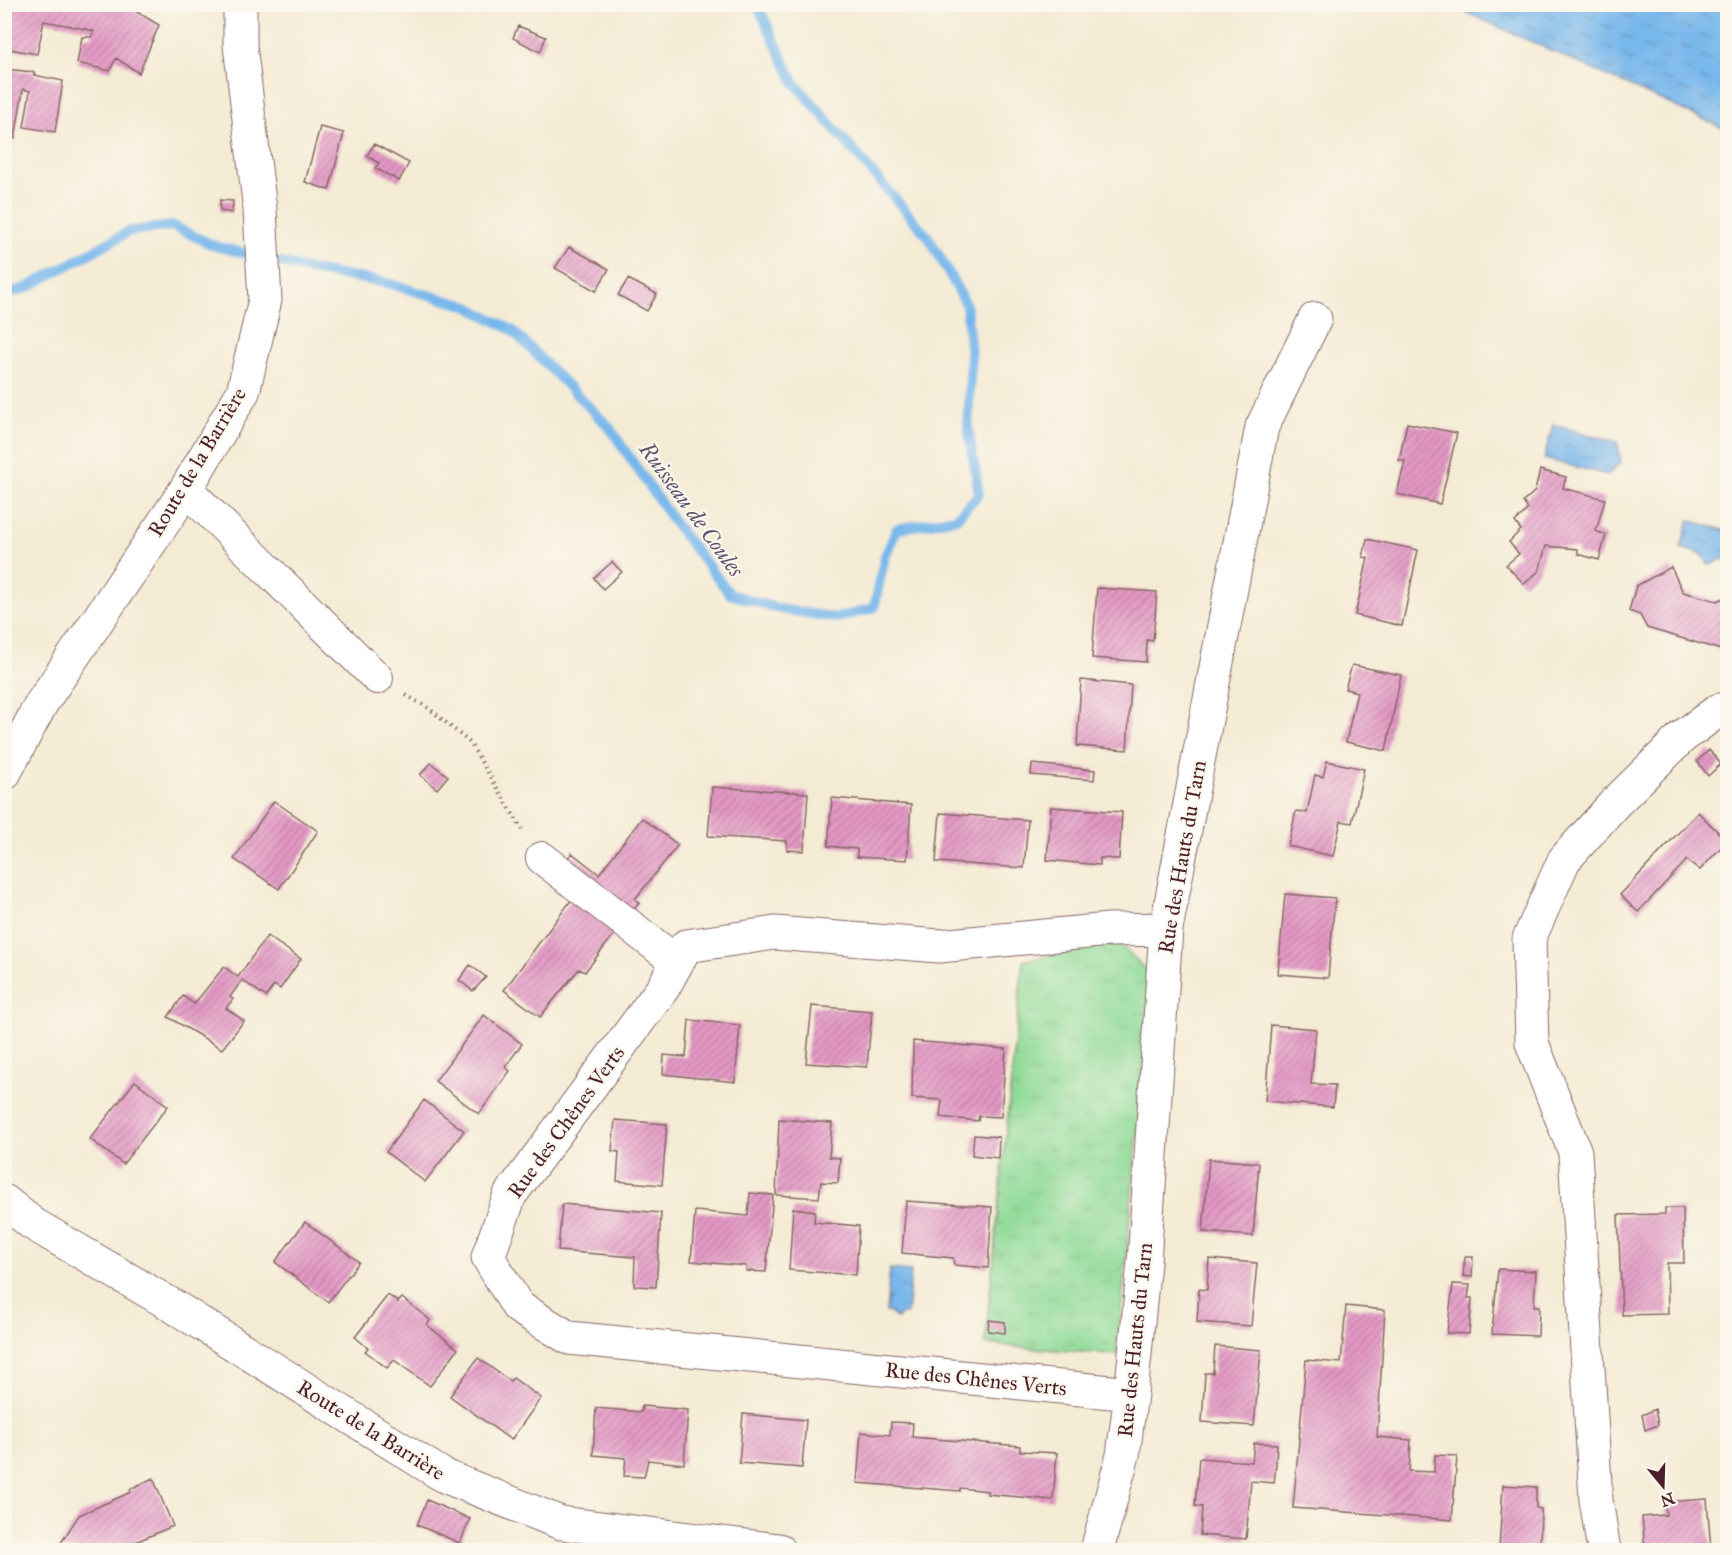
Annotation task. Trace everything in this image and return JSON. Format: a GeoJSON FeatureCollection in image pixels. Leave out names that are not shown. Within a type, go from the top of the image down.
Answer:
{"type":"FeatureCollection","features":[{"type":"Feature","properties":{"kind":"street","name":"Route de la Barrière"},"geometry":{"type":"LineString","coordinates":[[4,774],[41,704],[186,489],[243,392],[265,300],[260,210],[240,45],[240,4]]}},
{"type":"Feature","properties":{"kind":"street","name":"Rue des Hauts du Tarn"},"geometry":{"type":"LineString","coordinates":[[1097,1551],[1123,1455],[1131,1394],[1144,1262],[1166,929],[1262,427],[1315,319]]}},
{"type":"Feature","properties":{"kind":"street"},"geometry":{"type":"LineString","coordinates":[[186,489],[377,678]]}},
{"type":"Feature","properties":{"kind":"street"},"geometry":{"type":"LineString","coordinates":[[1604,1551],[1596,1500],[1575,1152],[1532,1043],[1529,939],[1564,860],[1615,803],[1682,737],[1719,710]]}},
{"type":"Feature","properties":{"kind":"street"},"geometry":{"type":"LineString","coordinates":[[543,858],[677,962]]}},
{"type":"Feature","properties":{"kind":"street","name":"Rue des Chênes Verts"},"geometry":{"type":"LineString","coordinates":[[1131,1394],[569,1338],[518,1307],[489,1257],[510,1195],[663,988],[686,946],[775,933],[939,946],[1109,930],[1166,929]]}},
{"type":"Feature","properties":{"kind":"street","name":"Route de la Barrière"},"geometry":{"type":"LineString","coordinates":[[4,1201],[33,1224],[170,1304],[444,1476],[561,1523],[779,1551]]}},
{"type":"Feature","properties":{"kind":"path"},"geometry":{"type":"LineString","coordinates":[[377,678],[430,709],[470,743],[510,812],[543,858]]}},
{"type":"Feature","properties":{"kind":"green space"},"geometry":{"type":"Polygon","coordinates":[[[1117,942],[1152,976],[1117,1355],[985,1344],[1023,961],[1117,942]]]}},
{"type":"Feature","properties":{"kind":"water"},"geometry":{"type":"Polygon","coordinates":[[[1450,5],[1727,5],[1727,130],[1450,5]]]}},
{"type":"Feature","properties":{"kind":"water"},"geometry":{"type":"Polygon","coordinates":[[[1553,425],[1617,442],[1621,462],[1608,475],[1544,459],[1553,425]]]}},
{"type":"Feature","properties":{"kind":"water"},"geometry":{"type":"Polygon","coordinates":[[[1689,520],[1727,531],[1727,561],[1721,559],[1709,565],[1702,554],[1681,548],[1689,520]]]}},
{"type":"Feature","properties":{"kind":"water"},"geometry":{"type":"Polygon","coordinates":[[[890,1269],[911,1271],[907,1314],[903,1313],[896,1319],[891,1313],[886,1312],[890,1269]]]}},
{"type":"Feature","properties":{"kind":"building"},"geometry":{"type":"Polygon","coordinates":[[[4,4],[124,4],[159,25],[139,73],[116,58],[110,71],[77,63],[82,37],[91,37],[94,31],[71,26],[44,21],[37,54],[4,48],[4,4]]]}},
{"type":"Feature","properties":{"kind":"building"},"geometry":{"type":"Polygon","coordinates":[[[518,26],[546,37],[540,52],[513,38],[518,26]]]}},
{"type":"Feature","properties":{"kind":"building"},"geometry":{"type":"Polygon","coordinates":[[[4,69],[34,72],[34,75],[63,81],[55,132],[24,127],[30,91],[23,89],[15,139],[4,137],[4,69]]]}},
{"type":"Feature","properties":{"kind":"building"},"geometry":{"type":"Polygon","coordinates":[[[320,127],[344,133],[329,190],[305,182],[320,127]]]}},
{"type":"Feature","properties":{"kind":"building"},"geometry":{"type":"Polygon","coordinates":[[[374,144],[409,163],[399,181],[375,168],[379,163],[367,156],[374,144]]]}},
{"type":"Feature","properties":{"kind":"building"},"geometry":{"type":"Polygon","coordinates":[[[220,200],[233,201],[232,213],[220,211],[220,200]]]}},
{"type":"Feature","properties":{"kind":"building"},"geometry":{"type":"Polygon","coordinates":[[[569,247],[609,269],[596,291],[555,268],[569,247]]]}},
{"type":"Feature","properties":{"kind":"building"},"geometry":{"type":"Polygon","coordinates":[[[628,279],[657,294],[647,311],[618,295],[628,279]]]}},
{"type":"Feature","properties":{"kind":"building"},"geometry":{"type":"Polygon","coordinates":[[[1407,423],[1457,433],[1440,504],[1397,494],[1405,461],[1399,460],[1407,423]]]}},
{"type":"Feature","properties":{"kind":"building"},"geometry":{"type":"Polygon","coordinates":[[[1540,470],[1566,477],[1563,488],[1605,499],[1596,531],[1606,535],[1599,560],[1578,554],[1578,549],[1546,546],[1539,571],[1524,584],[1506,565],[1519,554],[1509,542],[1521,530],[1515,522],[1528,509],[1523,502],[1535,491],[1540,470]]]}},
{"type":"Feature","properties":{"kind":"building"},"geometry":{"type":"Polygon","coordinates":[[[1367,539],[1418,550],[1402,626],[1355,615],[1368,558],[1363,557],[1367,539]]]}},
{"type":"Feature","properties":{"kind":"building"},"geometry":{"type":"Polygon","coordinates":[[[612,562],[622,572],[603,589],[594,578],[612,562]]]}},
{"type":"Feature","properties":{"kind":"building"},"geometry":{"type":"Polygon","coordinates":[[[1671,567],[1683,592],[1717,601],[1728,596],[1728,652],[1647,628],[1640,615],[1629,611],[1636,586],[1671,567]]]}},
{"type":"Feature","properties":{"kind":"building"},"geometry":{"type":"Polygon","coordinates":[[[1097,588],[1157,592],[1153,641],[1147,640],[1146,662],[1092,658],[1097,588]]]}},
{"type":"Feature","properties":{"kind":"building"},"geometry":{"type":"Polygon","coordinates":[[[1352,665],[1401,675],[1386,751],[1346,742],[1357,692],[1345,689],[1352,665]]]}},
{"type":"Feature","properties":{"kind":"building"},"geometry":{"type":"Polygon","coordinates":[[[1081,680],[1131,685],[1127,750],[1077,746],[1081,680]]]}},
{"type":"Feature","properties":{"kind":"building"},"geometry":{"type":"Polygon","coordinates":[[[1709,750],[1721,764],[1708,776],[1697,761],[1709,750]]]}},
{"type":"Feature","properties":{"kind":"building"},"geometry":{"type":"Polygon","coordinates":[[[1327,761],[1364,769],[1352,823],[1341,821],[1333,856],[1288,846],[1296,811],[1307,813],[1315,775],[1323,777],[1327,761]]]}},
{"type":"Feature","properties":{"kind":"building"},"geometry":{"type":"Polygon","coordinates":[[[431,763],[448,776],[437,789],[420,775],[431,763]]]}},
{"type":"Feature","properties":{"kind":"building"},"geometry":{"type":"Polygon","coordinates":[[[1032,764],[1095,770],[1094,780],[1031,775],[1032,764]]]}},
{"type":"Feature","properties":{"kind":"building"},"geometry":{"type":"Polygon","coordinates":[[[712,787],[808,793],[804,851],[787,850],[787,841],[708,836],[712,787]]]}},
{"type":"Feature","properties":{"kind":"building"},"geometry":{"type":"Polygon","coordinates":[[[832,798],[911,805],[907,860],[857,857],[857,849],[828,846],[832,798]]]}},
{"type":"Feature","properties":{"kind":"building"},"geometry":{"type":"Polygon","coordinates":[[[274,801],[318,831],[279,889],[234,859],[274,801]]]}},
{"type":"Feature","properties":{"kind":"building"},"geometry":{"type":"Polygon","coordinates":[[[1051,807],[1122,812],[1119,859],[1100,858],[1100,865],[1047,860],[1051,807]]]}},
{"type":"Feature","properties":{"kind":"building"},"geometry":{"type":"Polygon","coordinates":[[[1698,812],[1727,841],[1700,870],[1687,860],[1638,912],[1620,895],[1698,812]]]}},
{"type":"Feature","properties":{"kind":"building"},"geometry":{"type":"Polygon","coordinates":[[[940,813],[1028,820],[1024,868],[936,862],[940,813]]]}},
{"type":"Feature","properties":{"kind":"building"},"geometry":{"type":"Polygon","coordinates":[[[642,818],[678,845],[635,899],[639,903],[627,918],[560,868],[572,853],[599,874],[642,818]]]}},
{"type":"Feature","properties":{"kind":"building"},"geometry":{"type":"Polygon","coordinates":[[[1285,894],[1335,898],[1328,978],[1278,974],[1285,894]]]}},
{"type":"Feature","properties":{"kind":"building"},"geometry":{"type":"Polygon","coordinates":[[[572,899],[616,932],[585,972],[579,969],[540,1017],[504,990],[572,899]]]}},
{"type":"Feature","properties":{"kind":"building"},"geometry":{"type":"Polygon","coordinates":[[[267,936],[301,959],[280,989],[274,985],[266,997],[242,980],[230,997],[233,999],[226,1008],[244,1021],[222,1049],[168,1017],[183,996],[194,1004],[224,967],[238,977],[267,936]]]}},
{"type":"Feature","properties":{"kind":"building"},"geometry":{"type":"Polygon","coordinates":[[[470,965],[486,977],[473,991],[459,980],[470,965]]]}},
{"type":"Feature","properties":{"kind":"building"},"geometry":{"type":"Polygon","coordinates":[[[812,1006],[872,1011],[867,1067],[806,1063],[812,1006]]]}},
{"type":"Feature","properties":{"kind":"building"},"geometry":{"type":"Polygon","coordinates":[[[484,1015],[522,1044],[505,1067],[510,1071],[479,1114],[435,1081],[484,1015]]]}},
{"type":"Feature","properties":{"kind":"building"},"geometry":{"type":"Polygon","coordinates":[[[689,1020],[740,1025],[735,1082],[663,1074],[664,1055],[686,1057],[689,1020]]]}},
{"type":"Feature","properties":{"kind":"building"},"geometry":{"type":"Polygon","coordinates":[[[1271,1025],[1316,1029],[1311,1084],[1335,1085],[1333,1107],[1265,1101],[1271,1025]]]}},
{"type":"Feature","properties":{"kind":"building"},"geometry":{"type":"Polygon","coordinates":[[[913,1041],[1006,1049],[1001,1117],[979,1116],[978,1121],[940,1117],[942,1100],[912,1098],[913,1041]]]}},
{"type":"Feature","properties":{"kind":"building"},"geometry":{"type":"Polygon","coordinates":[[[135,1081],[168,1106],[123,1164],[90,1139],[135,1081]]]}},
{"type":"Feature","properties":{"kind":"building"},"geometry":{"type":"Polygon","coordinates":[[[424,1100],[464,1131],[425,1182],[386,1152],[424,1100]]]}},
{"type":"Feature","properties":{"kind":"building"},"geometry":{"type":"Polygon","coordinates":[[[779,1119],[832,1123],[829,1157],[840,1158],[838,1183],[821,1182],[819,1198],[776,1195],[779,1119]]]}},
{"type":"Feature","properties":{"kind":"building"},"geometry":{"type":"Polygon","coordinates":[[[615,1120],[667,1124],[662,1185],[617,1181],[619,1152],[612,1151],[615,1120]]]}},
{"type":"Feature","properties":{"kind":"building"},"geometry":{"type":"Polygon","coordinates":[[[974,1135],[999,1137],[998,1158],[972,1155],[974,1135]]]}},
{"type":"Feature","properties":{"kind":"building"},"geometry":{"type":"Polygon","coordinates":[[[1209,1159],[1259,1163],[1253,1236],[1203,1232],[1209,1159]]]}},
{"type":"Feature","properties":{"kind":"building"},"geometry":{"type":"Polygon","coordinates":[[[750,1193],[773,1195],[766,1272],[746,1271],[746,1266],[691,1261],[695,1211],[748,1216],[750,1193]]]}},
{"type":"Feature","properties":{"kind":"building"},"geometry":{"type":"Polygon","coordinates":[[[906,1201],[992,1207],[988,1268],[954,1265],[953,1258],[902,1253],[906,1201]]]}},
{"type":"Feature","properties":{"kind":"building"},"geometry":{"type":"Polygon","coordinates":[[[562,1204],[661,1213],[656,1287],[634,1286],[635,1257],[558,1251],[562,1204]]]}},
{"type":"Feature","properties":{"kind":"building"},"geometry":{"type":"Polygon","coordinates":[[[793,1208],[815,1211],[814,1222],[859,1226],[856,1275],[789,1270],[793,1208]]]}},
{"type":"Feature","properties":{"kind":"building"},"geometry":{"type":"Polygon","coordinates":[[[1665,1208],[1683,1208],[1684,1263],[1667,1263],[1668,1314],[1622,1315],[1618,1215],[1665,1214],[1665,1208]]]}},
{"type":"Feature","properties":{"kind":"building"},"geometry":{"type":"Polygon","coordinates":[[[305,1222],[359,1262],[328,1302],[275,1262],[305,1222]]]}},
{"type":"Feature","properties":{"kind":"building"},"geometry":{"type":"Polygon","coordinates":[[[1465,1257],[1473,1257],[1472,1277],[1463,1276],[1465,1257]]]}},
{"type":"Feature","properties":{"kind":"building"},"geometry":{"type":"Polygon","coordinates":[[[1209,1259],[1257,1263],[1251,1326],[1197,1322],[1199,1289],[1207,1290],[1209,1259]]]}},
{"type":"Feature","properties":{"kind":"building"},"geometry":{"type":"Polygon","coordinates":[[[1498,1269],[1536,1271],[1534,1306],[1539,1306],[1538,1336],[1492,1334],[1498,1269]]]}},
{"type":"Feature","properties":{"kind":"building"},"geometry":{"type":"Polygon","coordinates":[[[1453,1284],[1470,1285],[1468,1298],[1472,1298],[1469,1334],[1447,1333],[1453,1284]]]}},
{"type":"Feature","properties":{"kind":"building"},"geometry":{"type":"Polygon","coordinates":[[[388,1295],[398,1302],[402,1298],[430,1320],[427,1325],[458,1349],[430,1386],[394,1360],[387,1368],[365,1351],[368,1348],[355,1337],[388,1295]]]}},
{"type":"Feature","properties":{"kind":"building"},"geometry":{"type":"Polygon","coordinates":[[[1346,1306],[1385,1310],[1377,1437],[1411,1440],[1409,1471],[1434,1472],[1435,1455],[1457,1456],[1452,1520],[1293,1508],[1306,1360],[1341,1363],[1346,1306]]]}},
{"type":"Feature","properties":{"kind":"building"},"geometry":{"type":"Polygon","coordinates":[[[989,1320],[1005,1322],[1005,1333],[988,1331],[989,1320]]]}},
{"type":"Feature","properties":{"kind":"building"},"geometry":{"type":"Polygon","coordinates":[[[1215,1346],[1261,1350],[1254,1426],[1202,1422],[1205,1373],[1213,1373],[1215,1346]]]}},
{"type":"Feature","properties":{"kind":"building"},"geometry":{"type":"Polygon","coordinates":[[[478,1358],[510,1381],[513,1378],[541,1398],[511,1440],[450,1396],[478,1358]]]}},
{"type":"Feature","properties":{"kind":"building"},"geometry":{"type":"Polygon","coordinates":[[[642,1406],[688,1410],[684,1464],[648,1460],[644,1477],[624,1476],[626,1458],[593,1455],[596,1408],[641,1412],[642,1406]]]}},
{"type":"Feature","properties":{"kind":"building"},"geometry":{"type":"Polygon","coordinates":[[[1655,1409],[1658,1425],[1645,1430],[1642,1415],[1655,1409]]]}},
{"type":"Feature","properties":{"kind":"building"},"geometry":{"type":"Polygon","coordinates":[[[743,1414],[806,1420],[802,1468],[739,1463],[743,1414]]]}},
{"type":"Feature","properties":{"kind":"building"},"geometry":{"type":"Polygon","coordinates":[[[891,1422],[913,1423],[912,1437],[1020,1446],[1020,1451],[1057,1453],[1053,1500],[987,1494],[988,1491],[960,1488],[960,1491],[857,1483],[861,1432],[890,1435],[891,1422]]]}},
{"type":"Feature","properties":{"kind":"building"},"geometry":{"type":"Polygon","coordinates":[[[1254,1443],[1277,1444],[1276,1464],[1274,1483],[1251,1481],[1246,1539],[1200,1535],[1202,1507],[1195,1506],[1199,1458],[1252,1462],[1254,1443]]]}},
{"type":"Feature","properties":{"kind":"building"},"geometry":{"type":"Polygon","coordinates":[[[153,1478],[173,1526],[117,1550],[65,1550],[59,1546],[79,1515],[131,1492],[130,1489],[153,1478]]]}},
{"type":"Feature","properties":{"kind":"building"},"geometry":{"type":"Polygon","coordinates":[[[1503,1485],[1536,1487],[1536,1508],[1541,1509],[1540,1547],[1534,1547],[1533,1550],[1499,1550],[1503,1485]]]}},
{"type":"Feature","properties":{"kind":"building"},"geometry":{"type":"Polygon","coordinates":[[[1707,1499],[1711,1550],[1645,1550],[1642,1517],[1666,1515],[1665,1502],[1707,1499]]]}},
{"type":"Feature","properties":{"kind":"building"},"geometry":{"type":"Polygon","coordinates":[[[427,1500],[470,1519],[460,1543],[417,1525],[427,1500]]]}},
{"type":"Feature","properties":{"kind":"waterway","name":"Ruisseau de Coules"},"geometry":{"type":"LineString","coordinates":[[4,295],[26,288],[130,231],[173,226],[215,246],[310,270],[383,282],[467,306],[512,330],[609,427],[675,524],[730,594],[779,609],[837,618],[874,608],[885,556],[897,529],[956,518],[979,494],[968,427],[971,355],[966,304],[929,238],[794,82],[757,4]]}}]}
